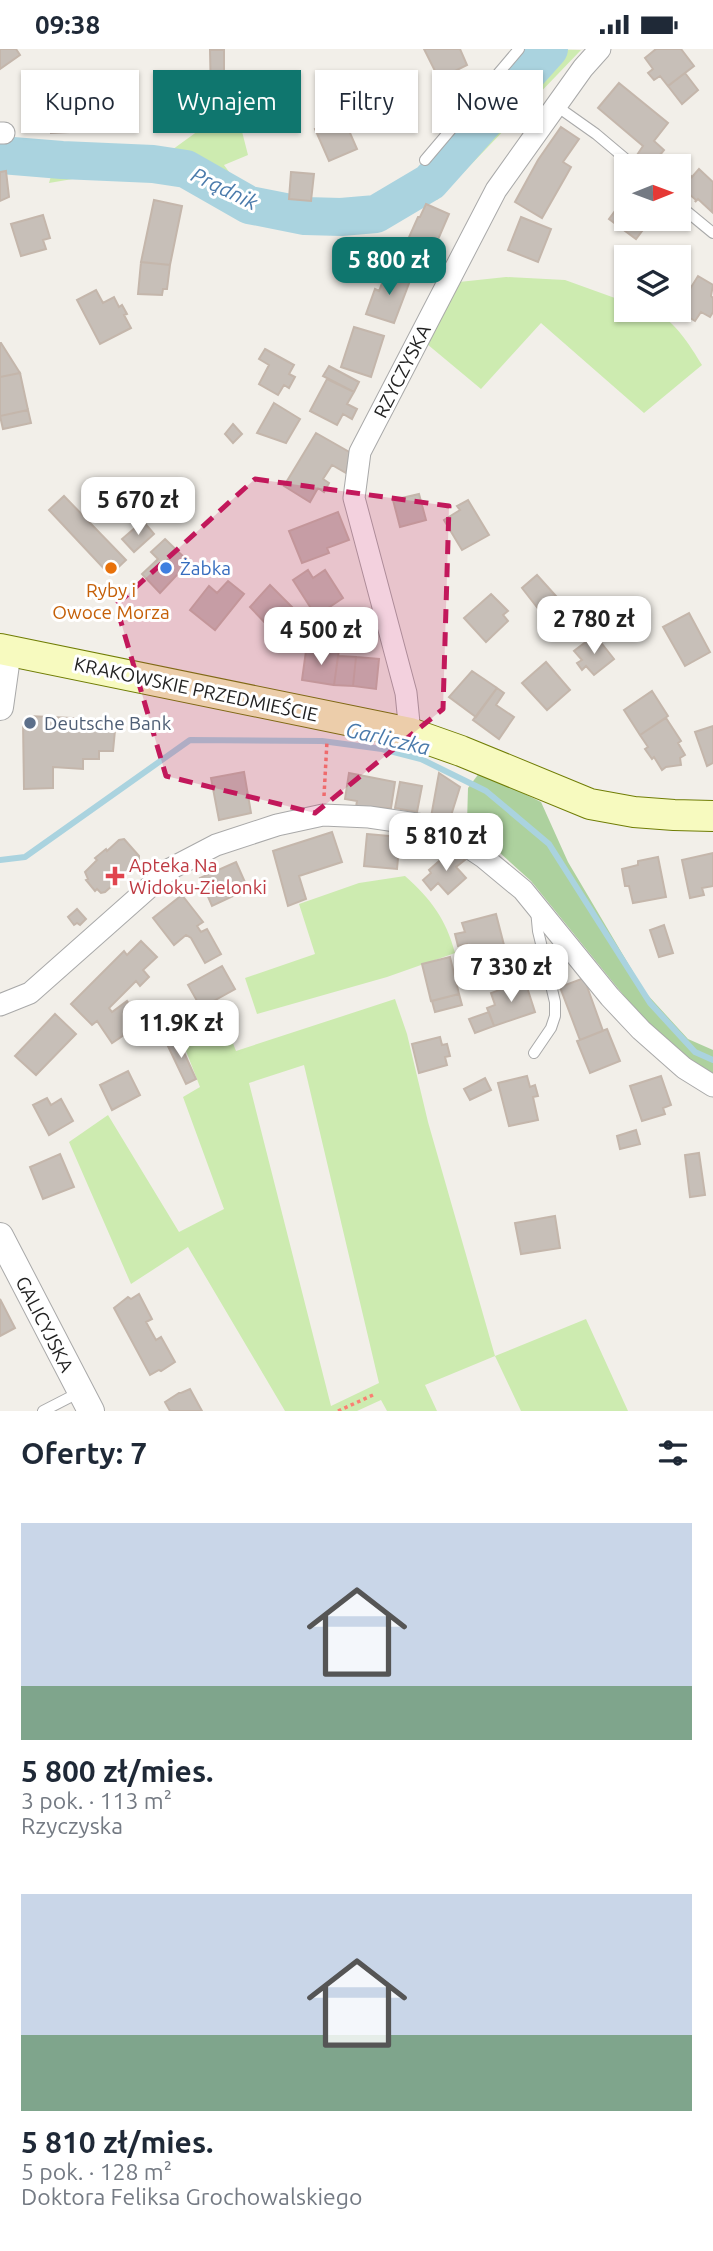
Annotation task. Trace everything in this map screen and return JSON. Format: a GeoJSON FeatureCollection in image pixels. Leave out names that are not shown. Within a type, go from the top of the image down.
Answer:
{"type":"FeatureCollection","features":[{"type":"Feature","properties":{"kind":"main road","name":"KRAKOWSKIE PRZEDMIEŚCIE"},"geometry":{"type":"LineString","coordinates":[[4,650],[410,733],[590,804],[634,812],[713,815]]}},
{"type":"Feature","properties":{"kind":"street","name":"RZYCZYSKA"},"geometry":{"type":"LineString","coordinates":[[410,733],[406,693],[354,498],[360,452],[496,190],[555,105],[600,49]]}},
{"type":"Feature","properties":{"kind":"street"},"geometry":{"type":"LineString","coordinates":[[0,707],[4,650]]}},
{"type":"Feature","properties":{"kind":"street"},"geometry":{"type":"LineString","coordinates":[[0,1005],[30,993],[170,869],[216,845],[277,825],[323,815],[369,817],[423,825],[450,835],[483,857],[523,890],[640,1030],[684,1068],[713,1086]]}},
{"type":"Feature","properties":{"kind":"street","name":"GALICYJSKA"},"geometry":{"type":"LineString","coordinates":[[0,1236],[86,1402]]}},
{"type":"Feature","properties":{"kind":"lane"},"geometry":{"type":"LineString","coordinates":[[425,160],[519,49]]}},
{"type":"Feature","properties":{"kind":"lane"},"geometry":{"type":"LineString","coordinates":[[555,105],[620,154]]}},
{"type":"Feature","properties":{"kind":"lane"},"geometry":{"type":"LineString","coordinates":[[691,215],[713,233]]}},
{"type":"Feature","properties":{"kind":"lane"},"geometry":{"type":"LineString","coordinates":[[534,1053],[551,1028],[555,1016],[555,1002],[538,931],[536,908]]}},
{"type":"Feature","properties":{"kind":"lane"},"geometry":{"type":"LineString","coordinates":[[43,1411],[86,1402]]}},
{"type":"Feature","properties":{"kind":"path"},"geometry":{"type":"LineString","coordinates":[[323,815],[326,756]]}},
{"type":"Feature","properties":{"kind":"path"},"geometry":{"type":"LineString","coordinates":[[338,1411],[373,1395]]}},
{"type":"Feature","properties":{"kind":"highlighted area"},"geometry":{"type":"Polygon","coordinates":[[[255,479],[449,506],[443,709],[315,813],[166,776],[116,605],[255,479]]]}},
{"type":"Feature","properties":{"kind":"green space"},"geometry":{"type":"Polygon","coordinates":[[[534,49],[581,50],[543,90],[543,70],[516,70],[534,49]]]}},
{"type":"Feature","properties":{"kind":"green space"},"geometry":{"type":"Polygon","coordinates":[[[195,133],[242,133],[248,155],[224,165],[246,195],[278,206],[329,211],[364,206],[414,180],[461,134],[501,133],[437,200],[425,197],[377,219],[318,227],[265,221],[191,193],[191,183],[96,175],[49,183],[64,149],[165,155],[195,133]]]}},
{"type":"Feature","properties":{"kind":"green space"},"geometry":{"type":"Polygon","coordinates":[[[0,145],[53,149],[42,168],[0,162],[0,145]]]}},
{"type":"Feature","properties":{"kind":"green space"},"geometry":{"type":"Polygon","coordinates":[[[506,277],[565,280],[614,298],[614,322],[670,322],[702,365],[644,413],[541,323],[481,389],[427,344],[459,282],[506,277]]]}},
{"type":"Feature","properties":{"kind":"green space"},"geometry":{"type":"Polygon","coordinates":[[[480,772],[541,802],[568,862],[645,992],[688,1039],[713,1050],[713,1077],[680,1054],[646,1023],[531,881],[467,823],[468,788],[480,772]]]}},
{"type":"Feature","properties":{"kind":"green space"},"geometry":{"type":"Polygon","coordinates":[[[405,876],[436,910],[455,953],[387,977],[257,1014],[245,978],[315,954],[299,904],[359,883],[405,876]]]}},
{"type":"Feature","properties":{"kind":"green space"},"geometry":{"type":"Polygon","coordinates":[[[395,999],[407,1034],[428,1122],[495,1356],[425,1385],[437,1411],[387,1411],[381,1400],[357,1411],[285,1411],[188,1247],[131,1284],[69,1142],[108,1115],[179,1232],[224,1209],[183,1097],[200,1087],[181,1038],[225,1023],[236,1051],[395,999]],[[304,1065],[249,1083],[331,1406],[379,1383],[304,1065]]]}},
{"type":"Feature","properties":{"kind":"green space"},"geometry":{"type":"Polygon","coordinates":[[[586,1319],[628,1411],[521,1411],[495,1356],[586,1319]]]}},
{"type":"Feature","properties":{"kind":"building"},"geometry":{"type":"Polygon","coordinates":[[[0,49],[16,49],[20,55],[0,69],[0,49]]]}},
{"type":"Feature","properties":{"kind":"building"},"geometry":{"type":"Polygon","coordinates":[[[424,49],[460,49],[467,65],[457,70],[434,70],[424,49]]]}},
{"type":"Feature","properties":{"kind":"building"},"geometry":{"type":"Polygon","coordinates":[[[656,49],[681,49],[694,66],[668,86],[660,76],[654,80],[648,73],[653,69],[645,58],[656,49]]]}},
{"type":"Feature","properties":{"kind":"building"},"geometry":{"type":"Polygon","coordinates":[[[210,50],[224,50],[224,70],[210,70],[210,50]]]}},
{"type":"Feature","properties":{"kind":"building"},"geometry":{"type":"Polygon","coordinates":[[[685,73],[698,90],[682,104],[668,86],[685,73]]]}},
{"type":"Feature","properties":{"kind":"building"},"geometry":{"type":"Polygon","coordinates":[[[619,83],[668,123],[654,141],[664,150],[661,154],[638,154],[643,146],[598,108],[619,83]]]}},
{"type":"Feature","properties":{"kind":"building"},"geometry":{"type":"Polygon","coordinates":[[[561,127],[579,139],[563,162],[571,167],[542,218],[515,202],[538,160],[561,127]]]}},
{"type":"Feature","properties":{"kind":"building"},"geometry":{"type":"Polygon","coordinates":[[[317,133],[350,133],[357,149],[329,161],[317,133]]]}},
{"type":"Feature","properties":{"kind":"building"},"geometry":{"type":"Polygon","coordinates":[[[699,169],[713,182],[712,212],[698,199],[695,202],[691,196],[692,177],[699,169]]]}},
{"type":"Feature","properties":{"kind":"building"},"geometry":{"type":"Polygon","coordinates":[[[6,171],[9,197],[0,201],[0,172],[6,171]]]}},
{"type":"Feature","properties":{"kind":"building"},"geometry":{"type":"Polygon","coordinates":[[[291,172],[314,174],[311,201],[289,199],[291,172]]]}},
{"type":"Feature","properties":{"kind":"building"},"geometry":{"type":"Polygon","coordinates":[[[154,200],[182,206],[170,265],[141,262],[154,200]]]}},
{"type":"Feature","properties":{"kind":"building"},"geometry":{"type":"Polygon","coordinates":[[[426,204],[449,214],[433,251],[437,253],[434,262],[429,260],[423,272],[398,262],[426,204]]]}},
{"type":"Feature","properties":{"kind":"building"},"geometry":{"type":"Polygon","coordinates":[[[43,215],[50,238],[43,240],[46,249],[21,256],[11,224],[43,215]]]}},
{"type":"Feature","properties":{"kind":"building"},"geometry":{"type":"Polygon","coordinates":[[[521,217],[551,229],[538,262],[508,250],[521,217]]]}},
{"type":"Feature","properties":{"kind":"building"},"geometry":{"type":"Polygon","coordinates":[[[625,231],[642,231],[636,239],[625,231]]]}},
{"type":"Feature","properties":{"kind":"building"},"geometry":{"type":"Polygon","coordinates":[[[141,262],[170,265],[167,289],[163,289],[162,295],[138,294],[141,262]]]}},
{"type":"Feature","properties":{"kind":"building"},"geometry":{"type":"Polygon","coordinates":[[[388,268],[411,278],[394,323],[366,314],[375,289],[379,291],[388,268]]]}},
{"type":"Feature","properties":{"kind":"building"},"geometry":{"type":"Polygon","coordinates":[[[698,276],[713,285],[713,312],[710,317],[701,312],[695,321],[691,319],[691,287],[698,276]]]}},
{"type":"Feature","properties":{"kind":"building"},"geometry":{"type":"Polygon","coordinates":[[[96,290],[103,303],[114,297],[119,307],[122,305],[131,328],[100,344],[77,300],[96,290]]]}},
{"type":"Feature","properties":{"kind":"building"},"geometry":{"type":"Polygon","coordinates":[[[354,327],[384,336],[371,377],[341,367],[354,327]]]}},
{"type":"Feature","properties":{"kind":"building"},"geometry":{"type":"Polygon","coordinates":[[[1,343],[20,373],[0,377],[1,343]]]}},
{"type":"Feature","properties":{"kind":"building"},"geometry":{"type":"Polygon","coordinates":[[[265,349],[294,365],[289,374],[295,377],[289,388],[284,385],[278,395],[259,384],[269,365],[259,359],[265,349]]]}},
{"type":"Feature","properties":{"kind":"building"},"geometry":{"type":"Polygon","coordinates":[[[329,366],[359,382],[354,392],[323,376],[329,366]]]}},
{"type":"Feature","properties":{"kind":"building"},"geometry":{"type":"Polygon","coordinates":[[[20,373],[28,410],[0,416],[0,377],[20,373]]]}},
{"type":"Feature","properties":{"kind":"building"},"geometry":{"type":"Polygon","coordinates":[[[327,379],[354,392],[347,404],[357,409],[352,419],[343,414],[337,425],[310,411],[327,379]]]}},
{"type":"Feature","properties":{"kind":"building"},"geometry":{"type":"Polygon","coordinates":[[[274,403],[300,419],[286,443],[257,433],[274,403]]]}},
{"type":"Feature","properties":{"kind":"building"},"geometry":{"type":"Polygon","coordinates":[[[28,410],[31,423],[3,429],[0,416],[28,410]]]}},
{"type":"Feature","properties":{"kind":"building"},"geometry":{"type":"Polygon","coordinates":[[[233,424],[242,434],[233,443],[225,434],[233,424]]]}},
{"type":"Feature","properties":{"kind":"building"},"geometry":{"type":"Polygon","coordinates":[[[316,433],[351,453],[346,473],[332,465],[323,479],[329,483],[324,492],[318,488],[310,502],[284,486],[316,433]]]}},
{"type":"Feature","properties":{"kind":"building"},"geometry":{"type":"Polygon","coordinates":[[[94,494],[104,504],[95,512],[86,502],[94,494]]]}},
{"type":"Feature","properties":{"kind":"building"},"geometry":{"type":"Polygon","coordinates":[[[419,494],[426,520],[400,527],[393,500],[419,494]]]}},
{"type":"Feature","properties":{"kind":"building"},"geometry":{"type":"Polygon","coordinates":[[[64,496],[126,560],[110,575],[49,510],[64,496]]]}},
{"type":"Feature","properties":{"kind":"building"},"geometry":{"type":"Polygon","coordinates":[[[468,500],[489,535],[462,550],[444,520],[460,510],[457,506],[468,500]]]}},
{"type":"Feature","properties":{"kind":"building"},"geometry":{"type":"Polygon","coordinates":[[[338,512],[349,540],[327,548],[329,553],[302,563],[289,531],[338,512]]]}},
{"type":"Feature","properties":{"kind":"building"},"geometry":{"type":"Polygon","coordinates":[[[143,521],[154,534],[134,552],[122,539],[143,521]]]}},
{"type":"Feature","properties":{"kind":"building","name":"Żabka"},"geometry":{"type":"Polygon","coordinates":[[[165,539],[189,562],[160,593],[142,574],[158,559],[151,552],[165,539]]]}},
{"type":"Feature","properties":{"kind":"building"},"geometry":{"type":"Polygon","coordinates":[[[308,570],[313,578],[325,570],[343,598],[316,616],[293,580],[308,570]]]}},
{"type":"Feature","properties":{"kind":"building"},"geometry":{"type":"Polygon","coordinates":[[[537,575],[564,605],[547,620],[522,588],[537,575]]]}},
{"type":"Feature","properties":{"kind":"building"},"geometry":{"type":"Polygon","coordinates":[[[228,581],[244,594],[215,630],[190,610],[209,586],[217,593],[228,581]]]}},
{"type":"Feature","properties":{"kind":"building"},"geometry":{"type":"Polygon","coordinates":[[[270,585],[296,611],[283,624],[280,620],[271,629],[250,607],[270,585]]]}},
{"type":"Feature","properties":{"kind":"building"},"geometry":{"type":"Polygon","coordinates":[[[491,594],[508,611],[503,615],[508,621],[486,642],[464,618],[491,594]]]}},
{"type":"Feature","properties":{"kind":"building"},"geometry":{"type":"Polygon","coordinates":[[[689,613],[710,652],[685,666],[663,627],[689,613]]]}},
{"type":"Feature","properties":{"kind":"building"},"geometry":{"type":"Polygon","coordinates":[[[335,617],[351,642],[340,650],[325,625],[335,617]]]}},
{"type":"Feature","properties":{"kind":"building"},"geometry":{"type":"Polygon","coordinates":[[[302,620],[310,630],[300,638],[292,629],[302,620]]]}},
{"type":"Feature","properties":{"kind":"building"},"geometry":{"type":"Polygon","coordinates":[[[595,635],[614,659],[594,675],[586,666],[582,670],[577,663],[582,660],[574,651],[595,635]]]}},
{"type":"Feature","properties":{"kind":"building"},"geometry":{"type":"Polygon","coordinates":[[[329,648],[339,650],[334,685],[302,680],[306,651],[328,654],[329,648]]]}},
{"type":"Feature","properties":{"kind":"building"},"geometry":{"type":"Polygon","coordinates":[[[338,656],[356,657],[353,686],[334,685],[338,656]]]}},
{"type":"Feature","properties":{"kind":"building"},"geometry":{"type":"Polygon","coordinates":[[[356,657],[379,659],[376,689],[353,686],[356,657]]]}},
{"type":"Feature","properties":{"kind":"building"},"geometry":{"type":"Polygon","coordinates":[[[546,662],[570,690],[547,710],[522,683],[546,662]]]}},
{"type":"Feature","properties":{"kind":"building"},"geometry":{"type":"Polygon","coordinates":[[[472,671],[497,688],[476,717],[449,697],[472,671]]]}},
{"type":"Feature","properties":{"kind":"building"},"geometry":{"type":"Polygon","coordinates":[[[497,688],[504,693],[496,705],[514,717],[499,739],[473,720],[497,688]]]}},
{"type":"Feature","properties":{"kind":"building"},"geometry":{"type":"Polygon","coordinates":[[[652,691],[668,716],[640,735],[624,710],[652,691]]]}},
{"type":"Feature","properties":{"kind":"building"},"geometry":{"type":"Polygon","coordinates":[[[28,716],[116,720],[113,751],[99,751],[99,759],[83,759],[83,769],[53,767],[53,788],[24,789],[23,721],[28,716]]]}},
{"type":"Feature","properties":{"kind":"building"},"geometry":{"type":"Polygon","coordinates":[[[666,718],[681,741],[678,743],[685,755],[680,758],[681,765],[662,770],[645,749],[648,747],[640,735],[666,718]]]}},
{"type":"Feature","properties":{"kind":"building"},"geometry":{"type":"Polygon","coordinates":[[[713,726],[713,763],[707,766],[695,732],[713,726]]]}},
{"type":"Feature","properties":{"kind":"building"},"geometry":{"type":"Polygon","coordinates":[[[244,772],[251,813],[219,820],[211,778],[244,772]]]}},
{"type":"Feature","properties":{"kind":"building"},"geometry":{"type":"Polygon","coordinates":[[[349,773],[395,782],[391,808],[356,807],[357,801],[345,799],[349,773]]]}},
{"type":"Feature","properties":{"kind":"building"},"geometry":{"type":"Polygon","coordinates":[[[439,773],[460,787],[449,822],[431,817],[439,773]]]}},
{"type":"Feature","properties":{"kind":"building"},"geometry":{"type":"Polygon","coordinates":[[[400,782],[422,786],[417,812],[395,808],[400,782]]]}},
{"type":"Feature","properties":{"kind":"building"},"geometry":{"type":"Polygon","coordinates":[[[332,832],[342,862],[299,876],[306,899],[288,906],[273,851],[332,832]]]}},
{"type":"Feature","properties":{"kind":"building"},"geometry":{"type":"Polygon","coordinates":[[[367,834],[400,837],[397,869],[364,866],[367,834]]]}},
{"type":"Feature","properties":{"kind":"building"},"geometry":{"type":"Polygon","coordinates":[[[124,839],[139,856],[139,862],[105,892],[101,893],[97,889],[95,891],[86,880],[88,879],[85,872],[97,860],[95,858],[124,839]]]}},
{"type":"Feature","properties":{"kind":"building"},"geometry":{"type":"Polygon","coordinates":[[[454,848],[465,860],[456,867],[466,878],[448,894],[438,883],[431,890],[423,880],[431,873],[429,870],[454,848]]]}},
{"type":"Feature","properties":{"kind":"building"},"geometry":{"type":"Polygon","coordinates":[[[713,853],[713,886],[702,888],[704,895],[690,898],[682,860],[713,853]]]}},
{"type":"Feature","properties":{"kind":"building"},"geometry":{"type":"Polygon","coordinates":[[[658,857],[666,897],[633,903],[629,886],[625,886],[622,869],[638,865],[638,861],[658,857]]]}},
{"type":"Feature","properties":{"kind":"building"},"geometry":{"type":"Polygon","coordinates":[[[236,862],[248,889],[212,906],[200,878],[236,862]]]}},
{"type":"Feature","properties":{"kind":"building"},"geometry":{"type":"Polygon","coordinates":[[[182,895],[203,922],[197,926],[201,932],[207,929],[221,954],[205,963],[191,938],[186,935],[174,945],[153,918],[182,895]]]}},
{"type":"Feature","properties":{"kind":"building"},"geometry":{"type":"Polygon","coordinates":[[[77,909],[86,919],[80,925],[74,925],[68,917],[77,909]]]}},
{"type":"Feature","properties":{"kind":"building"},"geometry":{"type":"Polygon","coordinates":[[[496,914],[505,957],[480,964],[475,952],[470,953],[467,944],[458,946],[455,934],[465,932],[462,923],[496,914]]]}},
{"type":"Feature","properties":{"kind":"building"},"geometry":{"type":"Polygon","coordinates":[[[664,925],[673,953],[659,957],[650,930],[664,925]]]}},
{"type":"Feature","properties":{"kind":"building"},"geometry":{"type":"Polygon","coordinates":[[[141,941],[157,957],[143,970],[149,977],[140,986],[136,981],[109,1008],[112,1012],[127,1001],[148,1032],[133,1042],[127,1033],[112,1043],[97,1021],[92,1025],[71,1004],[124,951],[127,955],[141,941]]]}},
{"type":"Feature","properties":{"kind":"building"},"geometry":{"type":"Polygon","coordinates":[[[450,957],[459,994],[431,1001],[422,964],[450,957]]]}},
{"type":"Feature","properties":{"kind":"building"},"geometry":{"type":"Polygon","coordinates":[[[222,966],[235,989],[201,1008],[188,985],[222,966]]]}},
{"type":"Feature","properties":{"kind":"building"},"geometry":{"type":"Polygon","coordinates":[[[584,978],[603,1031],[580,1040],[560,987],[584,978]]]}},
{"type":"Feature","properties":{"kind":"building"},"geometry":{"type":"Polygon","coordinates":[[[525,981],[535,1012],[494,1026],[487,1008],[495,1005],[491,993],[525,981]]]}},
{"type":"Feature","properties":{"kind":"building"},"geometry":{"type":"Polygon","coordinates":[[[459,994],[462,1005],[435,1012],[432,1001],[459,994]]]}},
{"type":"Feature","properties":{"kind":"building"},"geometry":{"type":"Polygon","coordinates":[[[489,1012],[494,1026],[475,1033],[469,1019],[489,1012]]]}},
{"type":"Feature","properties":{"kind":"building"},"geometry":{"type":"Polygon","coordinates":[[[55,1014],[76,1034],[36,1075],[15,1056],[55,1014]]]}},
{"type":"Feature","properties":{"kind":"building"},"geometry":{"type":"Polygon","coordinates":[[[607,1029],[620,1061],[590,1073],[577,1041],[607,1029]]]}},
{"type":"Feature","properties":{"kind":"building"},"geometry":{"type":"Polygon","coordinates":[[[177,1037],[196,1079],[186,1084],[166,1042],[177,1037]]]}},
{"type":"Feature","properties":{"kind":"building"},"geometry":{"type":"Polygon","coordinates":[[[440,1037],[442,1045],[447,1044],[450,1056],[445,1057],[447,1065],[419,1073],[412,1044],[440,1037]]]}},
{"type":"Feature","properties":{"kind":"building"},"geometry":{"type":"Polygon","coordinates":[[[128,1071],[140,1095],[112,1110],[100,1085],[128,1071]]]}},
{"type":"Feature","properties":{"kind":"building"},"geometry":{"type":"Polygon","coordinates":[[[527,1076],[530,1087],[535,1085],[538,1096],[533,1097],[538,1120],[509,1126],[498,1083],[527,1076]]]}},
{"type":"Feature","properties":{"kind":"building"},"geometry":{"type":"Polygon","coordinates":[[[661,1076],[671,1105],[663,1108],[665,1114],[642,1121],[630,1086],[661,1076]]]}},
{"type":"Feature","properties":{"kind":"building"},"geometry":{"type":"Polygon","coordinates":[[[485,1078],[491,1090],[470,1100],[464,1089],[485,1078]]]}},
{"type":"Feature","properties":{"kind":"building"},"geometry":{"type":"Polygon","coordinates":[[[47,1098],[51,1105],[61,1099],[73,1121],[49,1135],[33,1105],[47,1098]]]}},
{"type":"Feature","properties":{"kind":"building"},"geometry":{"type":"Polygon","coordinates":[[[636,1130],[640,1144],[620,1149],[617,1136],[636,1130]]]}},
{"type":"Feature","properties":{"kind":"building"},"geometry":{"type":"Polygon","coordinates":[[[699,1153],[705,1195],[690,1197],[685,1155],[699,1153]]]}},
{"type":"Feature","properties":{"kind":"building"},"geometry":{"type":"Polygon","coordinates":[[[60,1154],[74,1187],[43,1199],[30,1167],[60,1154]]]}},
{"type":"Feature","properties":{"kind":"building"},"geometry":{"type":"Polygon","coordinates":[[[555,1216],[560,1248],[521,1254],[515,1223],[555,1216]]]}},
{"type":"Feature","properties":{"kind":"building"},"geometry":{"type":"Polygon","coordinates":[[[139,1294],[152,1319],[146,1322],[156,1340],[161,1337],[175,1362],[150,1375],[114,1308],[128,1297],[131,1299],[139,1294]]]}},
{"type":"Feature","properties":{"kind":"building"},"geometry":{"type":"Polygon","coordinates":[[[0,1299],[15,1328],[0,1336],[0,1299]]]}},
{"type":"Feature","properties":{"kind":"building"},"geometry":{"type":"Polygon","coordinates":[[[190,1389],[202,1411],[170,1411],[165,1402],[190,1389]]]}},
{"type":"Feature","properties":{"kind":"waterway","name":"Prądnik"},"geometry":{"type":"LineString","coordinates":[[0,155],[153,164],[186,169],[249,205],[305,216],[376,214],[430,182],[549,49]]}},
{"type":"Feature","properties":{"kind":"waterway","name":"Garliczka"},"geometry":{"type":"LineString","coordinates":[[0,860],[25,857],[190,740],[322,741],[382,749],[421,759],[486,791],[549,844],[650,1003],[695,1052],[713,1060]]}},
{"type":"Feature","properties":{"kind":"place","name":"Ryby i Owoce Morza"},"geometry":{"type":"Point","coordinates":[111,568]}},
{"type":"Feature","properties":{"kind":"place","name":"Żabka"},"geometry":{"type":"Point","coordinates":[166,568]}},
{"type":"Feature","properties":{"kind":"place","name":"Deutsche Bank"},"geometry":{"type":"Point","coordinates":[30,723]}},
{"type":"Feature","properties":{"kind":"place","name":"Apteka Na Widoku-Zielonki"},"geometry":{"type":"Point","coordinates":[115,876]}}]}
